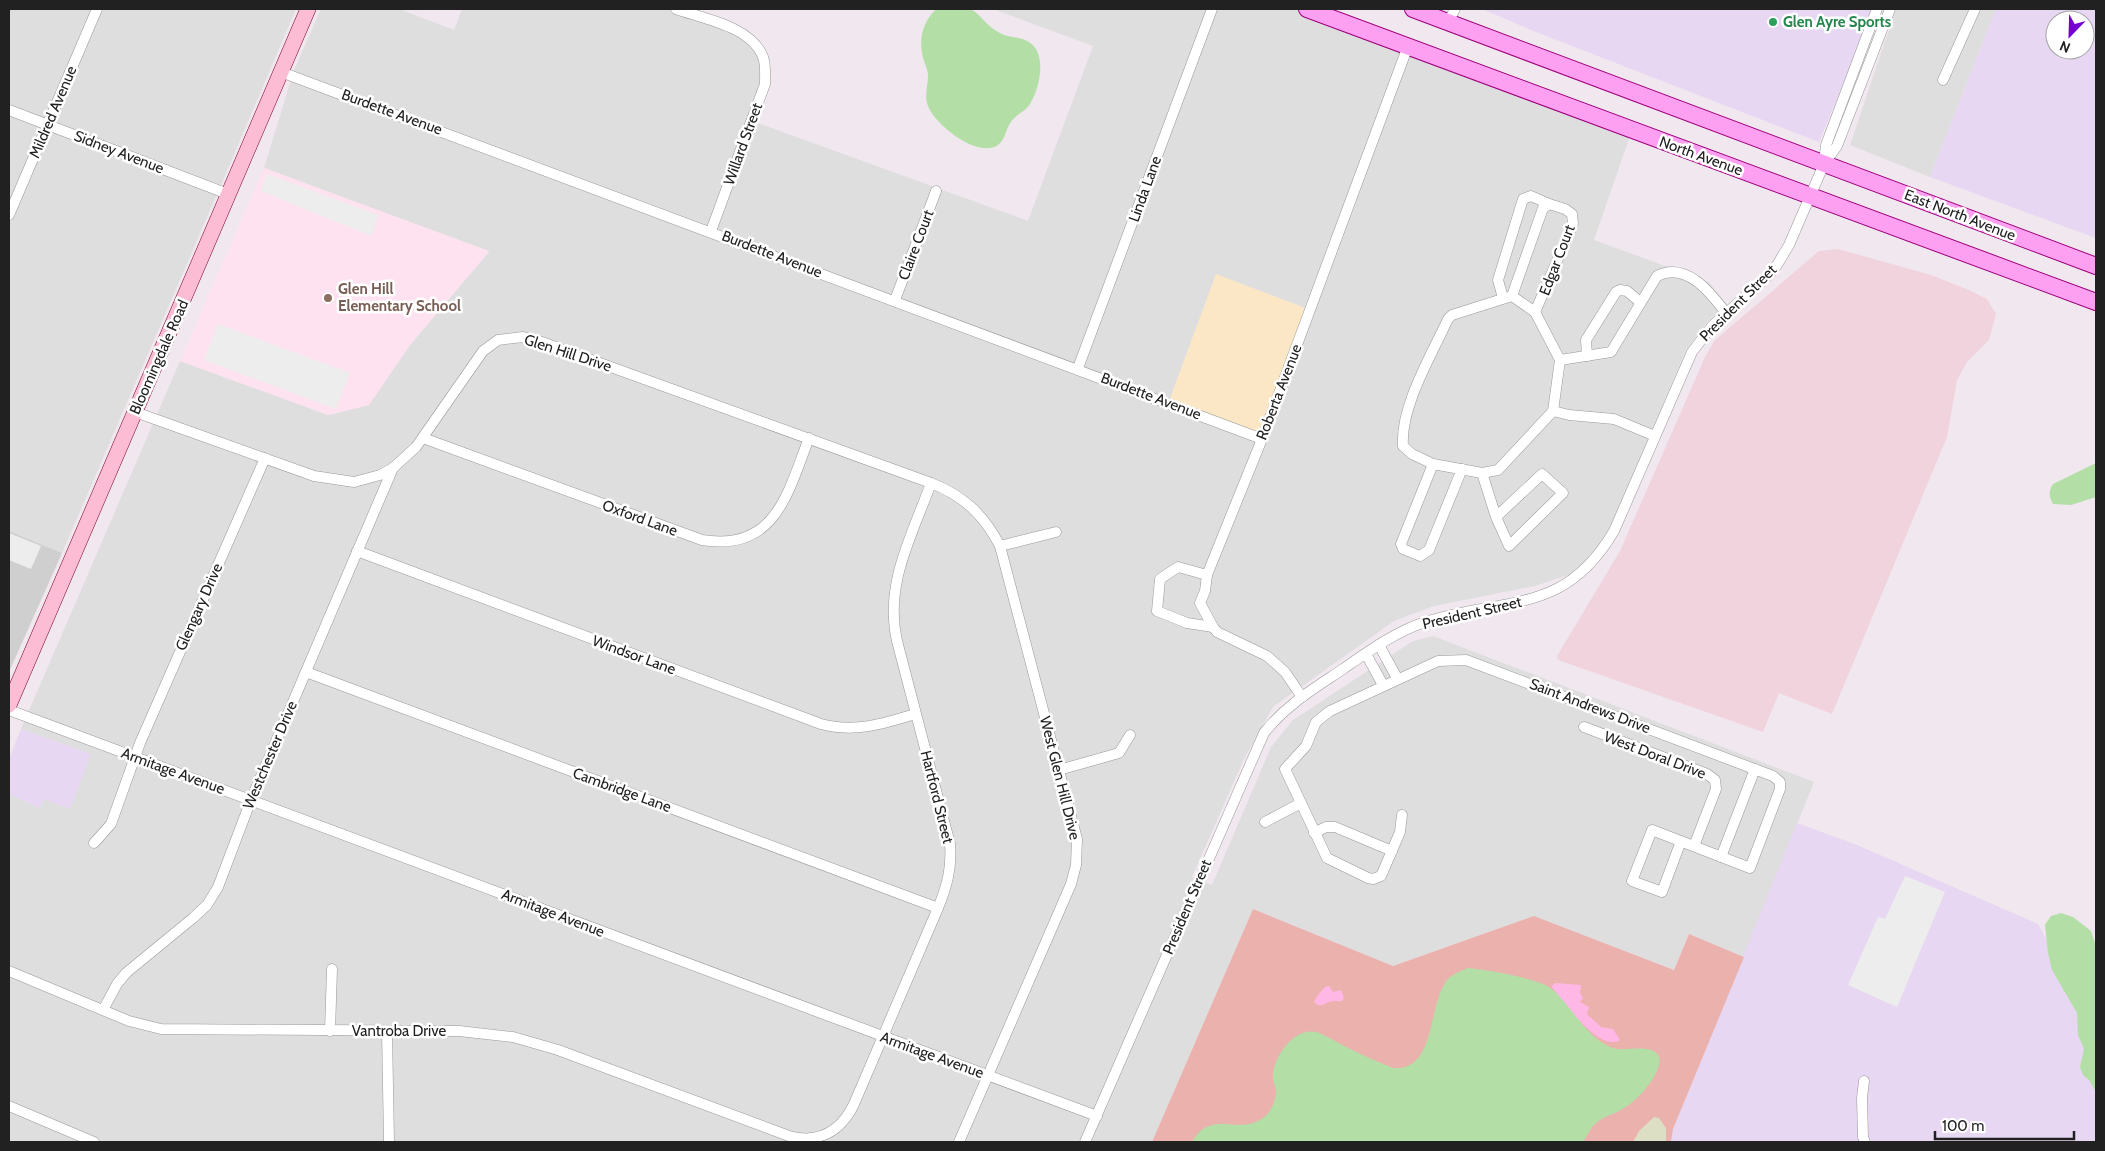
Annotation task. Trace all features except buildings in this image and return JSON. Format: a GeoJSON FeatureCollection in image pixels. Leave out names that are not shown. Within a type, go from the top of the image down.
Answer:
{"type":"FeatureCollection","features":[{"type":"Feature","properties":{"kind":"main road","name":"Bloomingdale Road"},"geometry":{"type":"LineString","coordinates":[[9,705],[308,9]]}},
{"type":"Feature","properties":{"kind":"main road","name":"North Avenue"},"geometry":{"type":"LineString","coordinates":[[1307,9],[2096,302]]}},
{"type":"Feature","properties":{"kind":"main road"},"geometry":{"type":"LineString","coordinates":[[1414,9],[1452,15],[1824,164]]}},
{"type":"Feature","properties":{"kind":"main road","name":"East North Avenue"},"geometry":{"type":"LineString","coordinates":[[1824,164],[2096,266]]}},
{"type":"Feature","properties":{"kind":"street","name":"Mildred Avenue"},"geometry":{"type":"LineString","coordinates":[[9,215],[97,9]]}},
{"type":"Feature","properties":{"kind":"street","name":"Willard Street"},"geometry":{"type":"LineString","coordinates":[[676,9],[741,32],[756,44],[762,55],[765,84],[711,231]]}},
{"type":"Feature","properties":{"kind":"street","name":"Linda Lane"},"geometry":{"type":"LineString","coordinates":[[1078,368],[1212,9]]}},
{"type":"Feature","properties":{"kind":"street","name":"President Street"},"geometry":{"type":"LineString","coordinates":[[1824,164],[1826,145],[1877,9]]}},
{"type":"Feature","properties":{"kind":"street","name":"President Street"},"geometry":{"type":"LineString","coordinates":[[1085,1142],[1256,747],[1274,720],[1302,696],[1405,629],[1425,622],[1540,598],[1581,574],[1598,556],[1614,531],[1692,352],[1726,313],[1768,276],[1789,245],[1824,164],[1837,146],[1890,9]]}},
{"type":"Feature","properties":{"kind":"street"},"geometry":{"type":"LineString","coordinates":[[1943,80],[1975,9]]}},
{"type":"Feature","properties":{"kind":"street","name":"Roberta Avenue"},"geometry":{"type":"LineString","coordinates":[[1302,696],[1285,672],[1267,656],[1222,636],[1212,627],[1200,603],[1205,591],[1207,575],[1262,439],[1408,46]]}},
{"type":"Feature","properties":{"kind":"street","name":"Burdette Avenue"},"geometry":{"type":"LineString","coordinates":[[281,72],[1078,368],[1262,439]]}},
{"type":"Feature","properties":{"kind":"street","name":"Sidney Avenue"},"geometry":{"type":"LineString","coordinates":[[9,110],[228,194]]}},
{"type":"Feature","properties":{"kind":"street","name":"Claire Court"},"geometry":{"type":"LineString","coordinates":[[895,300],[936,191]]}},
{"type":"Feature","properties":{"kind":"street"},"geometry":{"type":"LineString","coordinates":[[1508,297],[1452,315],[1448,319],[1424,371],[1402,433],[1403,446],[1412,454],[1434,464],[1482,473],[1498,470],[1553,411],[1560,360],[1535,312],[1508,297],[1498,280],[1524,199],[1531,196],[1549,204]]}},
{"type":"Feature","properties":{"kind":"street","name":"Edgar Court"},"geometry":{"type":"LineString","coordinates":[[1508,297],[1543,208],[1549,204],[1565,209],[1572,214],[1572,224],[1535,312]]}},
{"type":"Feature","properties":{"kind":"street"},"geometry":{"type":"LineString","coordinates":[[1560,360],[1611,352],[1657,276],[1667,271],[1677,272],[1701,284],[1726,313]]}},
{"type":"Feature","properties":{"kind":"street"},"geometry":{"type":"LineString","coordinates":[[1587,356],[1586,340],[1616,292],[1620,290],[1627,291],[1640,302]]}},
{"type":"Feature","properties":{"kind":"street","name":"Glen Hill Drive"},"geometry":{"type":"LineString","coordinates":[[135,412],[314,476],[354,482],[380,475],[393,468],[423,438],[476,358],[498,340],[523,337],[539,341],[931,483],[956,494],[973,506],[990,525],[1000,546]]}},
{"type":"Feature","properties":{"kind":"street"},"geometry":{"type":"LineString","coordinates":[[1553,411],[1570,415],[1614,419],[1655,436]]}},
{"type":"Feature","properties":{"kind":"street","name":"Oxford Lane"},"geometry":{"type":"LineString","coordinates":[[423,438],[702,540],[720,542],[745,537],[762,528],[774,517],[784,502],[809,438]]}},
{"type":"Feature","properties":{"kind":"street","name":"Glengary Drive"},"geometry":{"type":"LineString","coordinates":[[94,843],[111,824],[136,757],[264,458]]}},
{"type":"Feature","properties":{"kind":"street"},"geometry":{"type":"LineString","coordinates":[[1434,464],[1401,544],[1403,549],[1420,556],[1429,550],[1462,469]]}},
{"type":"Feature","properties":{"kind":"street","name":"Westchester Drive"},"geometry":{"type":"LineString","coordinates":[[103,1010],[117,984],[126,973],[193,918],[210,900],[218,886],[251,800],[393,468]]}},
{"type":"Feature","properties":{"kind":"street"},"geometry":{"type":"LineString","coordinates":[[1482,473],[1496,517],[1509,546],[1563,493],[1542,474],[1496,517]]}},
{"type":"Feature","properties":{"kind":"street","name":"Hartford Street"},"geometry":{"type":"LineString","coordinates":[[783,1134],[804,1139],[816,1138],[828,1134],[843,1123],[854,1104],[948,885],[950,844],[915,714],[895,632],[892,609],[896,580],[931,483]]}},
{"type":"Feature","properties":{"kind":"street"},"geometry":{"type":"LineString","coordinates":[[1000,546],[1056,532]]}},
{"type":"Feature","properties":{"kind":"street","name":"West Glen Hill Drive"},"geometry":{"type":"LineString","coordinates":[[960,1142],[1074,874],[1078,855],[1077,839],[1000,546]]}},
{"type":"Feature","properties":{"kind":"street","name":"Windsor Lane"},"geometry":{"type":"LineString","coordinates":[[357,551],[821,724],[842,728],[868,727],[915,714]]}},
{"type":"Feature","properties":{"kind":"street"},"geometry":{"type":"LineString","coordinates":[[1207,575],[1178,567],[1160,579],[1157,610],[1186,623],[1212,627]]}},
{"type":"Feature","properties":{"kind":"street"},"geometry":{"type":"LineString","coordinates":[[1379,645],[1397,678]]}},
{"type":"Feature","properties":{"kind":"street"},"geometry":{"type":"LineString","coordinates":[[1366,654],[1383,685]]}},
{"type":"Feature","properties":{"kind":"street","name":"Saint Andrews Drive"},"geometry":{"type":"LineString","coordinates":[[1301,802],[1285,769],[1306,746],[1321,717],[1330,710],[1438,661],[1466,660],[1755,769],[1772,776],[1780,782],[1780,789],[1750,868],[1721,857]]}},
{"type":"Feature","properties":{"kind":"street","name":"Cambridge Lane"},"geometry":{"type":"LineString","coordinates":[[306,672],[938,908]]}},
{"type":"Feature","properties":{"kind":"street","name":"Armitage Avenue"},"geometry":{"type":"LineString","coordinates":[[9,710],[1096,1116]]}},
{"type":"Feature","properties":{"kind":"street","name":"West Doral Drive"},"geometry":{"type":"LineString","coordinates":[[1584,727],[1707,774],[1715,780],[1716,789],[1694,846]]}},
{"type":"Feature","properties":{"kind":"street"},"geometry":{"type":"LineString","coordinates":[[1059,770],[1119,753],[1130,735]]}},
{"type":"Feature","properties":{"kind":"street"},"geometry":{"type":"LineString","coordinates":[[1682,841],[1662,892],[1632,881],[1652,830],[1682,841],[1721,857],[1755,769]]}},
{"type":"Feature","properties":{"kind":"street"},"geometry":{"type":"LineString","coordinates":[[1265,822],[1301,802],[1324,853],[1332,862],[1373,879],[1381,876],[1400,832],[1402,815]]}},
{"type":"Feature","properties":{"kind":"street"},"geometry":{"type":"LineString","coordinates":[[1314,833],[1326,827],[1335,827],[1392,851]]}},
{"type":"Feature","properties":{"kind":"street"},"geometry":{"type":"LineString","coordinates":[[330,1031],[332,969]]}},
{"type":"Feature","properties":{"kind":"street","name":"Vantroba Drive"},"geometry":{"type":"LineString","coordinates":[[9,971],[138,1024],[161,1029],[481,1032],[540,1044],[783,1134]]}},
{"type":"Feature","properties":{"kind":"street"},"geometry":{"type":"LineString","coordinates":[[387,1031],[389,1142]]}},
{"type":"Feature","properties":{"kind":"street"},"geometry":{"type":"LineString","coordinates":[[1864,1081],[1862,1098],[1863,1137],[1866,1142]]}},
{"type":"Feature","properties":{"kind":"street"},"geometry":{"type":"LineString","coordinates":[[9,1106],[94,1142]]}},
{"type":"Feature","properties":{"kind":"shaded area"},"geometry":{"type":"Polygon","coordinates":[[[9,9],[296,9],[221,185],[9,105],[9,9]]]}},
{"type":"Feature","properties":{"kind":"shaded area"},"geometry":{"type":"Polygon","coordinates":[[[321,9],[399,9],[454,30],[462,9],[667,9],[737,34],[752,45],[759,56],[762,83],[755,122],[1028,221],[1093,46],[993,9],[1295,9],[1630,136],[1594,240],[1709,282],[1727,305],[1707,322],[1686,350],[1612,524],[1596,550],[1574,573],[1535,586],[1434,606],[1394,621],[1273,707],[1244,759],[1192,877],[1212,885],[1271,747],[1293,720],[1413,641],[1433,636],[1814,782],[1744,957],[1689,934],[1674,970],[1534,916],[1393,966],[1253,909],[1152,1142],[9,1142],[9,794],[40,808],[44,798],[70,809],[90,754],[21,729],[180,361],[328,415],[368,405],[410,345],[489,252],[264,168],[294,70],[321,9]]]}},
{"type":"Feature","properties":{"kind":"shaded area"},"geometry":{"type":"Polygon","coordinates":[[[936,9],[970,9],[996,31],[1006,36],[1025,40],[1033,45],[1037,52],[1040,60],[1040,69],[1034,97],[1028,107],[1009,125],[1003,140],[998,145],[990,148],[980,147],[958,138],[939,122],[928,106],[926,94],[928,73],[921,41],[928,19],[936,9]]]}},
{"type":"Feature","properties":{"kind":"shaded area"},"geometry":{"type":"Polygon","coordinates":[[[1482,9],[1875,9],[1819,142],[1536,32],[1482,9]]]}},
{"type":"Feature","properties":{"kind":"shaded area"},"geometry":{"type":"Polygon","coordinates":[[[1896,9],[1996,9],[1930,177],[1850,145],[1896,9]]]}},
{"type":"Feature","properties":{"kind":"shaded area"},"geometry":{"type":"Polygon","coordinates":[[[1996,9],[2096,9],[2096,238],[1930,177],[1996,9]]]}},
{"type":"Feature","properties":{"kind":"shaded area"},"geometry":{"type":"Polygon","coordinates":[[[9,116],[217,194],[62,553],[9,531],[9,116]]]}},
{"type":"Feature","properties":{"kind":"shaded area","name":"Glen Hill Elementary School"},"geometry":{"type":"Polygon","coordinates":[[[264,168],[489,251],[410,345],[369,405],[329,415],[180,361],[264,168]]]}},
{"type":"Feature","properties":{"kind":"shaded area"},"geometry":{"type":"Polygon","coordinates":[[[267,174],[379,215],[371,236],[261,191],[267,174]]]}},
{"type":"Feature","properties":{"kind":"shaded area"},"geometry":{"type":"Polygon","coordinates":[[[1838,249],[1931,275],[1969,290],[1987,299],[1996,314],[1989,340],[1967,362],[1957,380],[1947,437],[1832,714],[1779,693],[1763,732],[1558,660],[1557,656],[1620,551],[1705,357],[1715,340],[1819,251],[1838,249]]]}},
{"type":"Feature","properties":{"kind":"shaded area"},"geometry":{"type":"Polygon","coordinates":[[[1216,274],[1308,309],[1260,436],[1169,401],[1216,274]]]}},
{"type":"Feature","properties":{"kind":"shaded area"},"geometry":{"type":"Polygon","coordinates":[[[218,324],[350,373],[336,409],[204,360],[218,324]]]}},
{"type":"Feature","properties":{"kind":"shaded area"},"geometry":{"type":"Polygon","coordinates":[[[2096,463],[2096,497],[2071,505],[2053,504],[2050,489],[2053,484],[2096,463]]]}},
{"type":"Feature","properties":{"kind":"shaded area"},"geometry":{"type":"Polygon","coordinates":[[[9,531],[62,553],[9,672],[9,531]]]}},
{"type":"Feature","properties":{"kind":"shaded area"},"geometry":{"type":"Polygon","coordinates":[[[9,533],[41,546],[31,569],[9,560],[9,533]]]}},
{"type":"Feature","properties":{"kind":"shaded area"},"geometry":{"type":"Polygon","coordinates":[[[21,729],[91,754],[70,809],[44,799],[40,808],[9,794],[9,759],[21,729]]]}},
{"type":"Feature","properties":{"kind":"shaded area"},"geometry":{"type":"Polygon","coordinates":[[[1797,823],[1857,845],[2038,924],[2096,1029],[2096,1142],[1671,1142],[1673,1129],[1797,823]]]}},
{"type":"Feature","properties":{"kind":"shaded area"},"geometry":{"type":"Polygon","coordinates":[[[1905,876],[1945,892],[1897,1007],[1848,985],[1878,917],[1885,919],[1905,876]]]}},
{"type":"Feature","properties":{"kind":"shaded area"},"geometry":{"type":"Polygon","coordinates":[[[1253,909],[1393,966],[1534,916],[1674,970],[1689,934],[1744,957],[1673,1129],[1671,1142],[1152,1142],[1253,909]]]}},
{"type":"Feature","properties":{"kind":"shaded area"},"geometry":{"type":"Polygon","coordinates":[[[2061,913],[2073,917],[2091,931],[2096,946],[2096,1092],[2089,1080],[2083,1075],[2080,1067],[2084,1049],[2078,1035],[2077,1013],[2052,970],[2048,953],[2045,925],[2051,916],[2061,913]]]}},
{"type":"Feature","properties":{"kind":"shaded area"},"geometry":{"type":"Polygon","coordinates":[[[1468,968],[1513,975],[1537,982],[1553,990],[1560,996],[1584,1027],[1606,1045],[1619,1049],[1648,1049],[1657,1054],[1659,1065],[1653,1079],[1631,1103],[1596,1123],[1583,1142],[1192,1142],[1199,1132],[1208,1126],[1216,1124],[1244,1125],[1254,1123],[1266,1116],[1271,1110],[1275,1098],[1276,1089],[1273,1078],[1277,1060],[1286,1045],[1300,1034],[1316,1032],[1393,1068],[1407,1066],[1417,1059],[1424,1048],[1441,990],[1448,979],[1468,968]]]}},
{"type":"Feature","properties":{"kind":"shaded area"},"geometry":{"type":"Polygon","coordinates":[[[1654,1117],[1659,1118],[1666,1128],[1666,1142],[1633,1142],[1639,1131],[1654,1117]]]}},
{"type":"Feature","properties":{"kind":"sand"},"geometry":{"type":"Polygon","coordinates":[[[1556,983],[1581,985],[1580,993],[1583,998],[1580,1002],[1589,1007],[1587,1014],[1601,1027],[1613,1029],[1620,1040],[1611,1042],[1592,1033],[1582,1024],[1551,986],[1556,983]]]}},
{"type":"Feature","properties":{"kind":"sand"},"geometry":{"type":"Polygon","coordinates":[[[1329,986],[1333,992],[1341,990],[1344,998],[1342,1001],[1331,1001],[1321,1005],[1314,1002],[1325,987],[1329,986]]]}},
{"type":"Feature","properties":{"kind":"place","name":"Glen Ayre Sports"},"geometry":{"type":"Point","coordinates":[1773,22]}},
{"type":"Feature","properties":{"kind":"place","name":"Glen Hill Elementary School"},"geometry":{"type":"Point","coordinates":[328,298]}}]}
